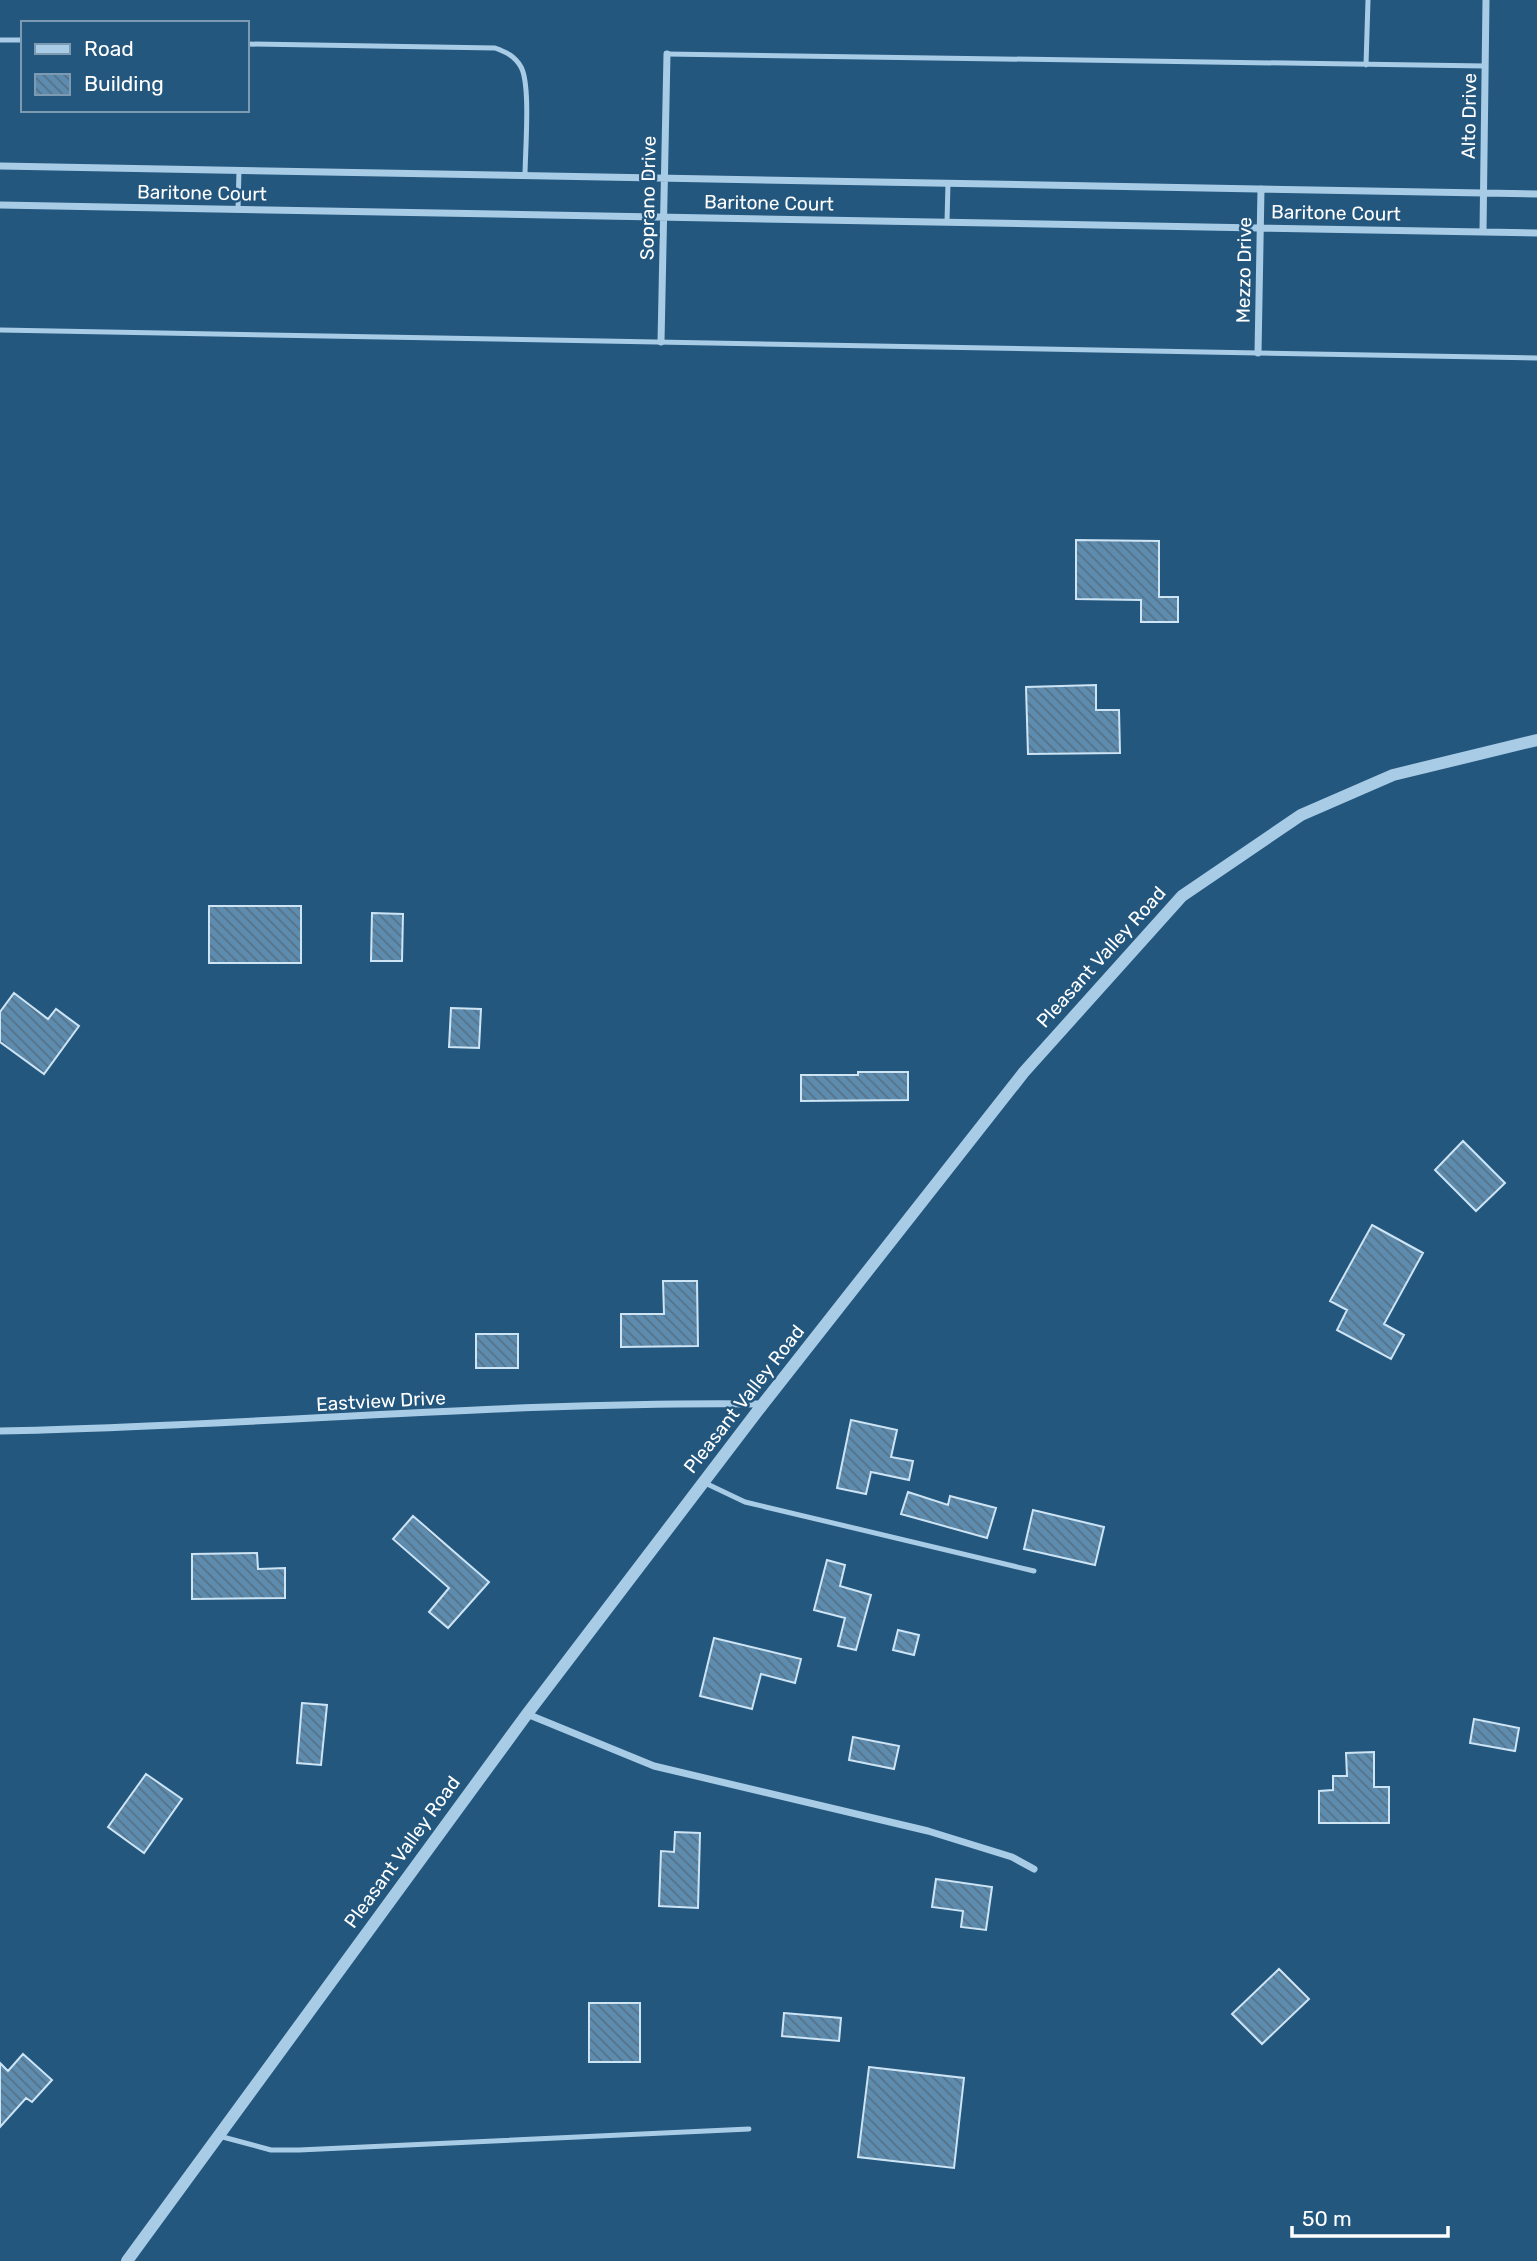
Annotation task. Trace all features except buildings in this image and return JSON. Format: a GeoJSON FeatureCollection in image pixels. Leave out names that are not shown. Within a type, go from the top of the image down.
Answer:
{"type":"FeatureCollection","features":[{"type":"Feature","properties":{"kind":"street","name":"Alto Drive"},"geometry":{"type":"LineString","coordinates":[[1483,232],[1486,0]]}},
{"type":"Feature","properties":{"kind":"street","name":"Soprano Drive"},"geometry":{"type":"LineString","coordinates":[[662,342],[667,54]]}},
{"type":"Feature","properties":{"kind":"street","name":"Baritone Court"},"geometry":{"type":"LineString","coordinates":[[0,166],[1537,194]]}},
{"type":"Feature","properties":{"kind":"street","name":"Mezzo Drive"},"geometry":{"type":"LineString","coordinates":[[1258,353],[1261,189]]}},
{"type":"Feature","properties":{"kind":"street","name":"Baritone Court"},"geometry":{"type":"LineString","coordinates":[[0,205],[1537,233]]}},
{"type":"Feature","properties":{"kind":"street","name":"Pleasant Valley Road"},"geometry":{"type":"LineString","coordinates":[[127,2261],[527,1714],[763,1404],[1024,1072],[1182,896],[1301,815],[1393,775],[1537,740]]}},
{"type":"Feature","properties":{"kind":"street","name":"Eastview Drive"},"geometry":{"type":"LineString","coordinates":[[0,1431],[169,1427],[643,1403],[763,1404]]}},
{"type":"Feature","properties":{"kind":"street"},"geometry":{"type":"LineString","coordinates":[[527,1714],[654,1766],[928,1831],[1012,1857],[1034,1869]]}},
{"type":"Feature","properties":{"kind":"lane"},"geometry":{"type":"LineString","coordinates":[[1366,65],[1368,0]]}},
{"type":"Feature","properties":{"kind":"lane"},"geometry":{"type":"LineString","coordinates":[[0,40],[21,40]]}},
{"type":"Feature","properties":{"kind":"lane"},"geometry":{"type":"LineString","coordinates":[[248,44],[495,48],[507,52],[523,70],[525,82],[525,176]]}},
{"type":"Feature","properties":{"kind":"lane"},"geometry":{"type":"LineString","coordinates":[[667,54],[1485,66]]}},
{"type":"Feature","properties":{"kind":"lane"},"geometry":{"type":"LineString","coordinates":[[238,209],[239,170]]}},
{"type":"Feature","properties":{"kind":"lane"},"geometry":{"type":"LineString","coordinates":[[947,222],[948,183]]}},
{"type":"Feature","properties":{"kind":"lane"},"geometry":{"type":"LineString","coordinates":[[0,330],[1537,358]]}},
{"type":"Feature","properties":{"kind":"lane"},"geometry":{"type":"LineString","coordinates":[[703,1482],[745,1502],[1034,1571]]}},
{"type":"Feature","properties":{"kind":"lane"},"geometry":{"type":"LineString","coordinates":[[219,2136],[271,2150],[299,2150],[749,2129]]}}]}
